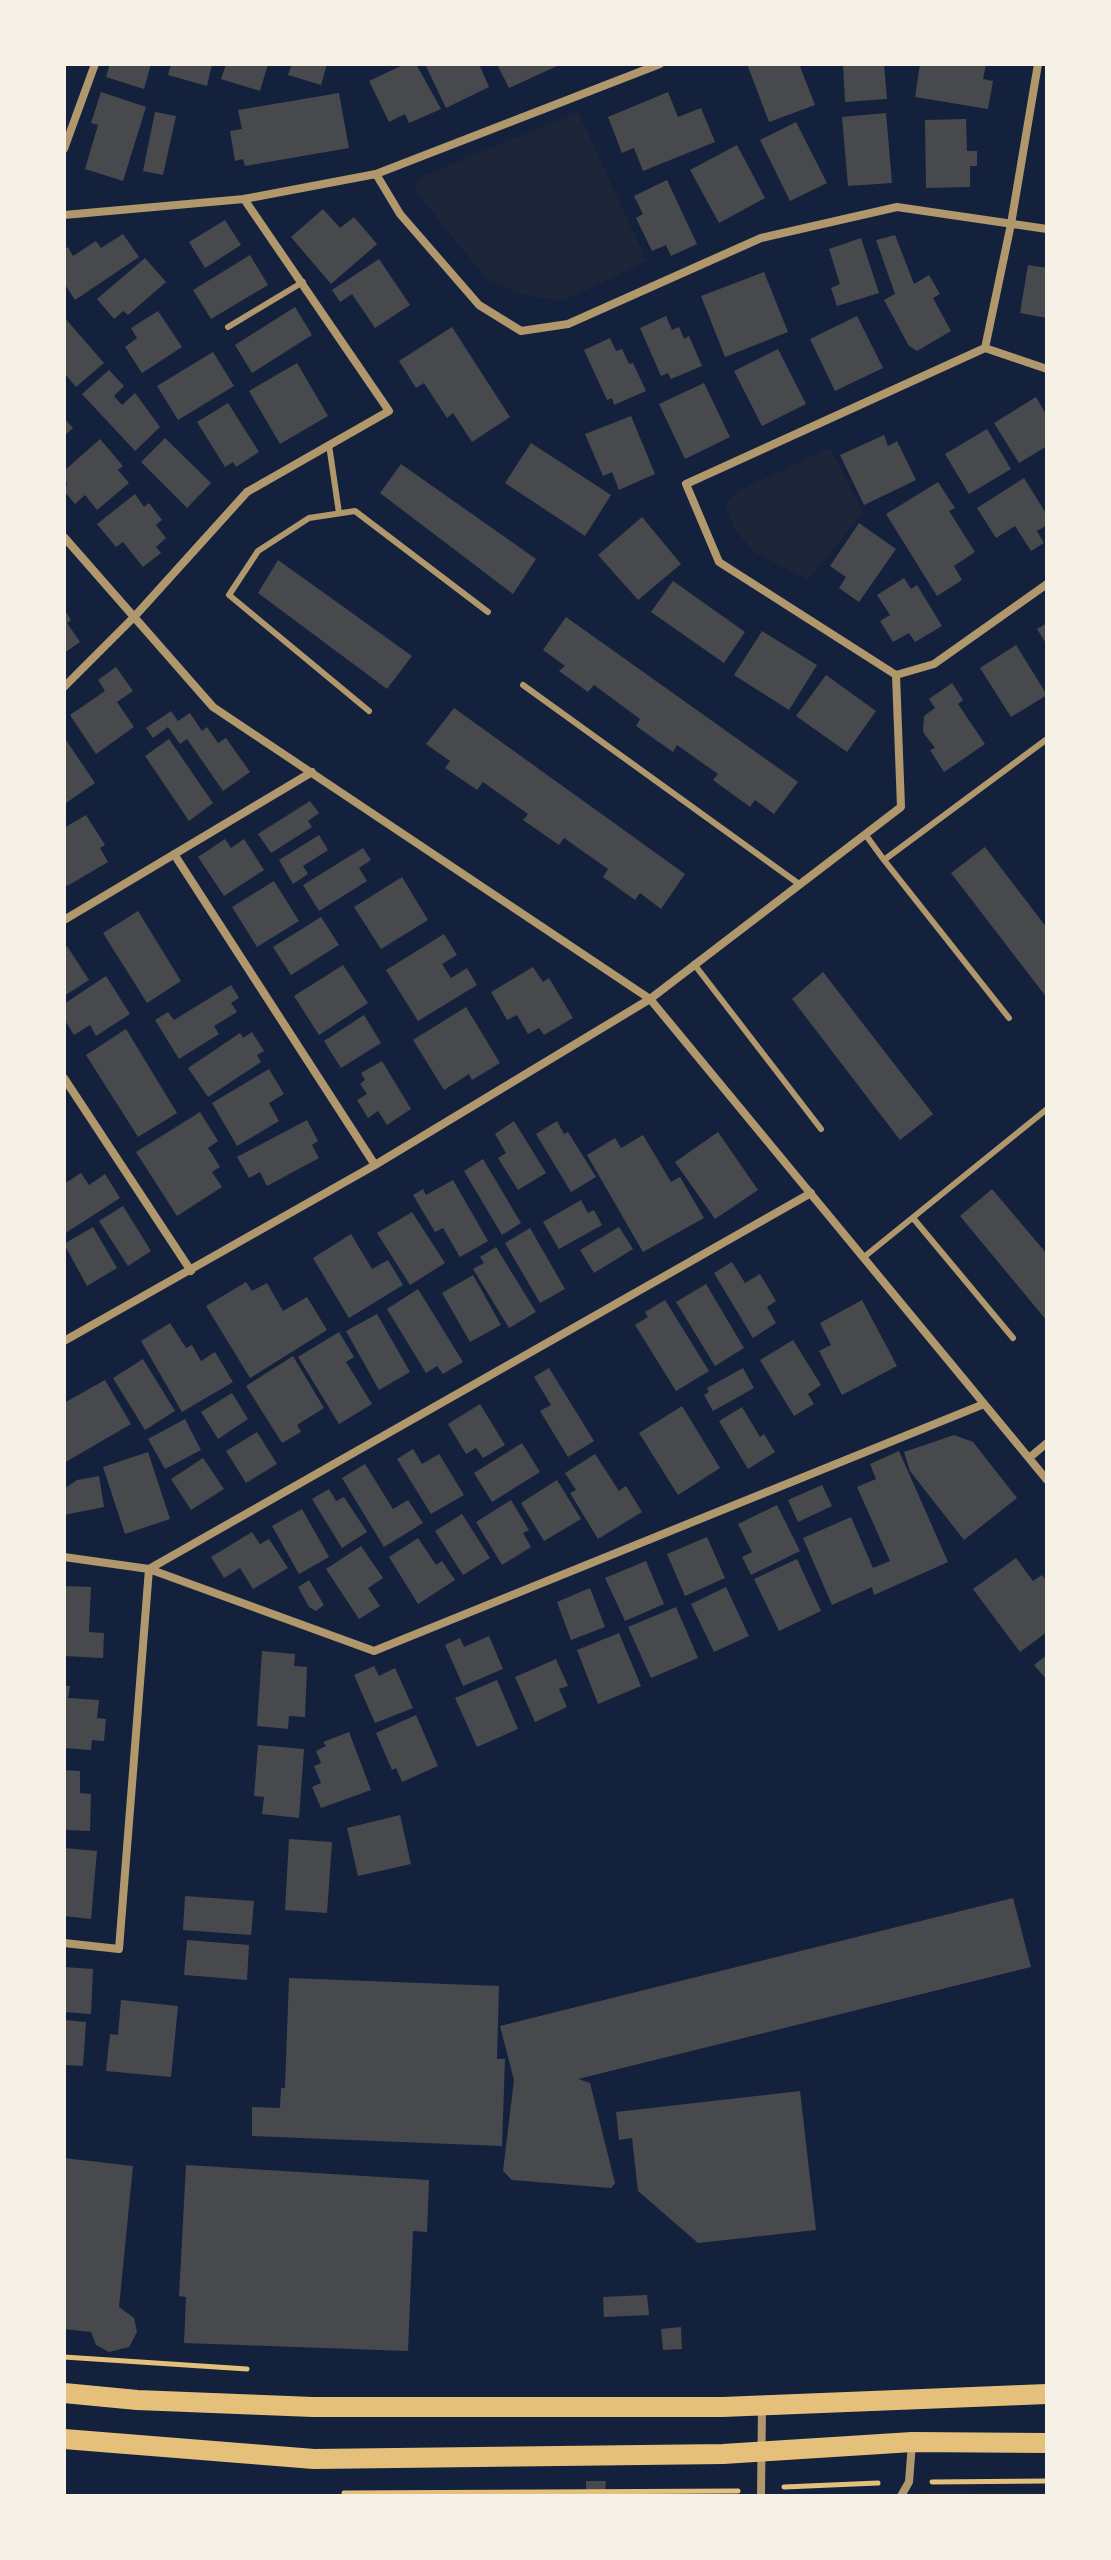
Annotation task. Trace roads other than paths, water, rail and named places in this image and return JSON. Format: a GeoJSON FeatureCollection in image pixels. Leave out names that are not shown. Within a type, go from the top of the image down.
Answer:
{"type":"FeatureCollection","features":[{"type":"Feature","properties":{"kind":"main road"},"geometry":{"type":"LineString","coordinates":[[64,2393],[137,2400],[313,2407],[762,2405],[1047,2394]]}},
{"type":"Feature","properties":{"kind":"main road"},"geometry":{"type":"LineString","coordinates":[[64,2439],[314,2459],[764,2452],[912,2442],[1047,2443]]}},
{"type":"Feature","properties":{"kind":"street"},"geometry":{"type":"LineString","coordinates":[[64,149],[95,64]]}},
{"type":"Feature","properties":{"kind":"street"},"geometry":{"type":"LineString","coordinates":[[64,215],[244,199],[376,174],[660,64]]}},
{"type":"Feature","properties":{"kind":"street"},"geometry":{"type":"LineString","coordinates":[[985,348],[1011,224],[1038,64]]}},
{"type":"Feature","properties":{"kind":"street"},"geometry":{"type":"LineString","coordinates":[[376,174],[400,214],[479,305],[521,331],[568,324],[761,238],[897,207],[1047,229]]}},
{"type":"Feature","properties":{"kind":"street"},"geometry":{"type":"LineString","coordinates":[[64,687],[135,616],[247,492],[389,411],[244,199]]}},
{"type":"Feature","properties":{"kind":"street"},"geometry":{"type":"LineString","coordinates":[[1047,369],[985,348],[686,484],[719,562],[896,675],[934,664],[1047,584]]}},
{"type":"Feature","properties":{"kind":"street"},"geometry":{"type":"LineString","coordinates":[[64,537],[213,707],[650,999],[1047,1480]]}},
{"type":"Feature","properties":{"kind":"street"},"geometry":{"type":"LineString","coordinates":[[64,1341],[375,1165],[650,999],[901,807],[896,675]]}},
{"type":"Feature","properties":{"kind":"street"},"geometry":{"type":"LineString","coordinates":[[64,920],[312,772]]}},
{"type":"Feature","properties":{"kind":"street"},"geometry":{"type":"LineString","coordinates":[[174,854],[375,1165]]}},
{"type":"Feature","properties":{"kind":"street"},"geometry":{"type":"LineString","coordinates":[[64,1078],[191,1271]]}},
{"type":"Feature","properties":{"kind":"street"},"geometry":{"type":"LineString","coordinates":[[149,1569],[811,1193]]}},
{"type":"Feature","properties":{"kind":"street"},"geometry":{"type":"LineString","coordinates":[[64,1557],[149,1569],[374,1651],[984,1404]]}},
{"type":"Feature","properties":{"kind":"street"},"geometry":{"type":"LineString","coordinates":[[1029,1458],[1047,1443]]}},
{"type":"Feature","properties":{"kind":"street"},"geometry":{"type":"LineString","coordinates":[[64,1943],[119,1949],[149,1569]]}},
{"type":"Feature","properties":{"kind":"street"},"geometry":{"type":"LineString","coordinates":[[761,2496],[764,2452],[762,2405]]}},
{"type":"Feature","properties":{"kind":"street"},"geometry":{"type":"LineString","coordinates":[[901,2496],[909,2482],[912,2442]]}},
{"type":"Feature","properties":{"kind":"lane"},"geometry":{"type":"LineString","coordinates":[[228,327],[303,282]]}},
{"type":"Feature","properties":{"kind":"lane"},"geometry":{"type":"LineString","coordinates":[[329,445],[339,513]]}},
{"type":"Feature","properties":{"kind":"lane"},"geometry":{"type":"LineString","coordinates":[[369,711],[229,595],[258,551],[309,518],[355,511],[488,612]]}},
{"type":"Feature","properties":{"kind":"lane"},"geometry":{"type":"LineString","coordinates":[[523,685],[799,884]]}},
{"type":"Feature","properties":{"kind":"lane"},"geometry":{"type":"LineString","coordinates":[[884,860],[1047,739]]}},
{"type":"Feature","properties":{"kind":"lane"},"geometry":{"type":"LineString","coordinates":[[865,834],[1009,1018]]}},
{"type":"Feature","properties":{"kind":"lane"},"geometry":{"type":"LineString","coordinates":[[694,964],[821,1129]]}},
{"type":"Feature","properties":{"kind":"lane"},"geometry":{"type":"LineString","coordinates":[[864,1257],[1047,1109]]}},
{"type":"Feature","properties":{"kind":"lane"},"geometry":{"type":"LineString","coordinates":[[913,1218],[1013,1338]]}}]}
